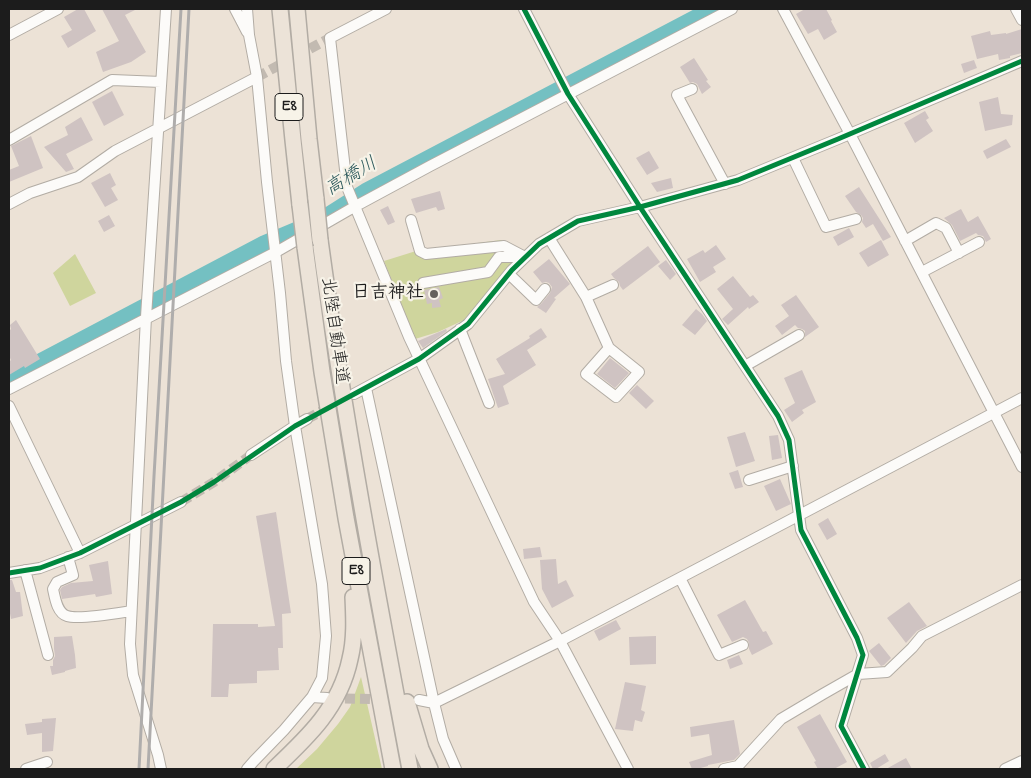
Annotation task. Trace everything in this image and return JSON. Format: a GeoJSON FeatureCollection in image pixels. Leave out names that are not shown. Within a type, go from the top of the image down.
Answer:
{"type":"FeatureCollection","features":[{"type":"Feature","properties":{"kind":"highway","name":"北陸自動車道"},"geometry":{"type":"LineString","coordinates":[[280,9],[292,140],[322,372],[346,518],[393,769]]}},
{"type":"Feature","properties":{"kind":"highway","name":"北陸自動車道"},"geometry":{"type":"LineString","coordinates":[[297,9],[320,240],[340,377],[410,769]]}},
{"type":"Feature","properties":{"kind":"highway"},"geometry":{"type":"LineString","coordinates":[[274,769],[323,719],[340,690],[351,658],[353,637],[352,594],[327,425],[322,372]]}},
{"type":"Feature","properties":{"kind":"highway"},"geometry":{"type":"LineString","coordinates":[[363,513],[413,725],[430,769]]}},
{"type":"Feature","properties":{"kind":"street"},"geometry":{"type":"LineString","coordinates":[[9,35],[58,9]]}},
{"type":"Feature","properties":{"kind":"street"},"geometry":{"type":"LineString","coordinates":[[161,769],[133,675],[130,644],[146,317],[166,9]]}},
{"type":"Feature","properties":{"kind":"street"},"geometry":{"type":"LineString","coordinates":[[235,9],[249,35]]}},
{"type":"Feature","properties":{"kind":"street"},"geometry":{"type":"LineString","coordinates":[[247,9],[249,35],[257,77],[286,361],[322,584],[326,636],[322,678],[312,697],[248,769]]}},
{"type":"Feature","properties":{"kind":"street"},"geometry":{"type":"LineString","coordinates":[[386,9],[330,38],[347,187],[419,359],[534,602],[560,641],[628,769]]}},
{"type":"Feature","properties":{"kind":"street"},"geometry":{"type":"LineString","coordinates":[[524,9],[568,94],[778,416],[789,440],[801,530],[858,638],[864,655],[841,726],[864,769]]}},
{"type":"Feature","properties":{"kind":"street"},"geometry":{"type":"LineString","coordinates":[[9,389],[146,317],[276,252],[354,207],[732,9]]}},
{"type":"Feature","properties":{"kind":"street"},"geometry":{"type":"LineString","coordinates":[[783,9],[906,241],[1022,467]]}},
{"type":"Feature","properties":{"kind":"street"},"geometry":{"type":"LineString","coordinates":[[1016,9],[1022,20]]}},
{"type":"Feature","properties":{"kind":"street"},"geometry":{"type":"LineString","coordinates":[[354,394],[419,359],[468,324],[509,274],[539,244],[578,221],[640,207],[738,180],[1022,61]]}},
{"type":"Feature","properties":{"kind":"street"},"geometry":{"type":"LineString","coordinates":[[9,204],[30,193],[78,177],[115,151],[257,77]]}},
{"type":"Feature","properties":{"kind":"street"},"geometry":{"type":"LineString","coordinates":[[9,140],[112,80],[161,82]]}},
{"type":"Feature","properties":{"kind":"street"},"geometry":{"type":"LineString","coordinates":[[692,89],[678,95],[725,184]]}},
{"type":"Feature","properties":{"kind":"street"},"geometry":{"type":"LineString","coordinates":[[793,158],[826,227],[856,219]]}},
{"type":"Feature","properties":{"kind":"street"},"geometry":{"type":"LineString","coordinates":[[411,220],[420,250],[426,254],[504,246],[525,258]]}},
{"type":"Feature","properties":{"kind":"street"},"geometry":{"type":"LineString","coordinates":[[906,241],[936,222],[946,228],[959,253]]}},
{"type":"Feature","properties":{"kind":"street"},"geometry":{"type":"LineString","coordinates":[[550,238],[586,296],[609,348],[639,372],[616,397],[586,374],[609,348]]}},
{"type":"Feature","properties":{"kind":"street"},"geometry":{"type":"LineString","coordinates":[[922,272],[979,242]]}},
{"type":"Feature","properties":{"kind":"street"},"geometry":{"type":"LineString","coordinates":[[423,283],[488,272],[499,257],[525,258]]}},
{"type":"Feature","properties":{"kind":"street"},"geometry":{"type":"LineString","coordinates":[[509,274],[536,300],[545,289]]}},
{"type":"Feature","properties":{"kind":"street"},"geometry":{"type":"LineString","coordinates":[[586,296],[613,285]]}},
{"type":"Feature","properties":{"kind":"street"},"geometry":{"type":"LineString","coordinates":[[460,329],[489,404]]}},
{"type":"Feature","properties":{"kind":"street"},"geometry":{"type":"LineString","coordinates":[[745,366],[800,335]]}},
{"type":"Feature","properties":{"kind":"street"},"geometry":{"type":"LineString","coordinates":[[366,388],[434,703],[443,739],[456,769]]}},
{"type":"Feature","properties":{"kind":"street"},"geometry":{"type":"LineString","coordinates":[[419,700],[434,703],[560,641],[1022,398]]}},
{"type":"Feature","properties":{"kind":"street"},"geometry":{"type":"LineString","coordinates":[[9,406],[80,553]]}},
{"type":"Feature","properties":{"kind":"street"},"geometry":{"type":"LineString","coordinates":[[252,455],[307,419]]}},
{"type":"Feature","properties":{"kind":"street"},"geometry":{"type":"LineString","coordinates":[[749,480],[793,466]]}},
{"type":"Feature","properties":{"kind":"street"},"geometry":{"type":"LineString","coordinates":[[9,573],[40,568],[80,553],[181,502]]}},
{"type":"Feature","properties":{"kind":"street"},"geometry":{"type":"LineString","coordinates":[[68,557],[73,575],[57,582],[53,589],[60,610],[66,616],[82,617],[131,611]]}},
{"type":"Feature","properties":{"kind":"street"},"geometry":{"type":"LineString","coordinates":[[25,570],[48,655]]}},
{"type":"Feature","properties":{"kind":"street"},"geometry":{"type":"LineString","coordinates":[[680,578],[720,655],[743,646]]}},
{"type":"Feature","properties":{"kind":"street"},"geometry":{"type":"LineString","coordinates":[[724,769],[738,766],[781,719],[858,674],[887,672],[922,636],[1022,585]]}},
{"type":"Feature","properties":{"kind":"street"},"geometry":{"type":"LineString","coordinates":[[312,697],[327,698]]}},
{"type":"Feature","properties":{"kind":"street"},"geometry":{"type":"LineString","coordinates":[[1005,769],[1022,761]]}},
{"type":"Feature","properties":{"kind":"street"},"geometry":{"type":"LineString","coordinates":[[26,769],[47,762]]}},
{"type":"Feature","properties":{"kind":"green space"},"geometry":{"type":"Polygon","coordinates":[[[501,240],[521,251],[464,320],[438,332],[415,339],[384,261],[416,251],[501,240]]]}},
{"type":"Feature","properties":{"kind":"green space"},"geometry":{"type":"Polygon","coordinates":[[[75,254],[96,293],[70,306],[53,273],[75,254]]]}},
{"type":"Feature","properties":{"kind":"green space"},"geometry":{"type":"Polygon","coordinates":[[[361,677],[382,769],[296,769],[317,749],[338,724],[350,707],[361,677]]]}},
{"type":"Feature","properties":{"kind":"building"},"geometry":{"type":"Polygon","coordinates":[[[78,9],[84,9],[96,31],[68,48],[61,36],[72,30],[64,17],[78,9]]]}},
{"type":"Feature","properties":{"kind":"building"},"geometry":{"type":"Polygon","coordinates":[[[102,9],[137,9],[125,15],[146,52],[131,62],[103,72],[96,52],[119,41],[102,9]]]}},
{"type":"Feature","properties":{"kind":"building"},"geometry":{"type":"Polygon","coordinates":[[[805,9],[826,9],[837,32],[824,40],[818,29],[808,34],[796,14],[805,9]]]}},
{"type":"Feature","properties":{"kind":"building"},"geometry":{"type":"Polygon","coordinates":[[[1022,29],[1022,53],[999,60],[998,54],[977,59],[971,36],[990,31],[991,35],[1006,34],[1022,29]]]}},
{"type":"Feature","properties":{"kind":"building"},"geometry":{"type":"Polygon","coordinates":[[[694,58],[711,87],[702,94],[697,84],[690,83],[680,67],[694,58]]]}},
{"type":"Feature","properties":{"kind":"building"},"geometry":{"type":"Polygon","coordinates":[[[974,60],[977,68],[964,73],[961,64],[974,60]]]}},
{"type":"Feature","properties":{"kind":"building"},"geometry":{"type":"Polygon","coordinates":[[[112,91],[124,115],[104,126],[92,102],[112,91]]]}},
{"type":"Feature","properties":{"kind":"building"},"geometry":{"type":"Polygon","coordinates":[[[998,97],[1001,114],[1013,115],[1012,125],[985,131],[979,102],[998,97]]]}},
{"type":"Feature","properties":{"kind":"building"},"geometry":{"type":"Polygon","coordinates":[[[925,111],[929,118],[926,120],[933,131],[915,143],[904,123],[925,111]]]}},
{"type":"Feature","properties":{"kind":"building"},"geometry":{"type":"Polygon","coordinates":[[[81,117],[93,140],[66,154],[74,169],[66,172],[44,147],[68,135],[65,127],[81,117]]]}},
{"type":"Feature","properties":{"kind":"building"},"geometry":{"type":"Polygon","coordinates":[[[31,136],[43,168],[9,182],[9,170],[19,166],[11,146],[31,136]]]}},
{"type":"Feature","properties":{"kind":"building"},"geometry":{"type":"Polygon","coordinates":[[[1006,139],[1011,147],[987,159],[983,151],[1006,139]]]}},
{"type":"Feature","properties":{"kind":"building"},"geometry":{"type":"Polygon","coordinates":[[[649,151],[659,168],[647,175],[636,158],[649,151]]]}},
{"type":"Feature","properties":{"kind":"building"},"geometry":{"type":"Polygon","coordinates":[[[110,173],[116,185],[111,188],[118,200],[105,207],[91,183],[110,173]]]}},
{"type":"Feature","properties":{"kind":"building"},"geometry":{"type":"Polygon","coordinates":[[[671,178],[673,188],[657,192],[651,183],[671,178]]]}},
{"type":"Feature","properties":{"kind":"building"},"geometry":{"type":"Polygon","coordinates":[[[859,187],[891,237],[883,241],[873,224],[866,228],[862,222],[863,218],[856,212],[845,196],[859,187]]]}},
{"type":"Feature","properties":{"kind":"building"},"geometry":{"type":"Polygon","coordinates":[[[440,191],[445,209],[438,211],[436,207],[416,213],[411,199],[440,191]]]}},
{"type":"Feature","properties":{"kind":"building"},"geometry":{"type":"Polygon","coordinates":[[[388,206],[395,222],[388,225],[380,210],[388,206]]]}},
{"type":"Feature","properties":{"kind":"building"},"geometry":{"type":"Polygon","coordinates":[[[961,209],[968,222],[978,216],[991,239],[986,242],[983,236],[976,233],[960,241],[952,225],[944,218],[961,209]]]}},
{"type":"Feature","properties":{"kind":"building"},"geometry":{"type":"Polygon","coordinates":[[[109,215],[115,226],[104,232],[98,221],[109,215]]]}},
{"type":"Feature","properties":{"kind":"building"},"geometry":{"type":"Polygon","coordinates":[[[849,228],[854,237],[838,246],[833,237],[849,228]]]}},
{"type":"Feature","properties":{"kind":"building"},"geometry":{"type":"Polygon","coordinates":[[[881,240],[889,255],[868,267],[859,253],[881,240]]]}},
{"type":"Feature","properties":{"kind":"building"},"geometry":{"type":"Polygon","coordinates":[[[716,245],[726,259],[713,267],[716,272],[700,282],[687,259],[703,250],[705,253],[716,245]]]}},
{"type":"Feature","properties":{"kind":"building"},"geometry":{"type":"Polygon","coordinates":[[[648,246],[660,262],[623,290],[619,282],[611,274],[648,246]]]}},
{"type":"Feature","properties":{"kind":"building"},"geometry":{"type":"Polygon","coordinates":[[[549,259],[570,284],[554,298],[556,299],[546,313],[537,307],[550,293],[552,287],[549,283],[542,283],[533,272],[549,259]]]}},
{"type":"Feature","properties":{"kind":"building"},"geometry":{"type":"Polygon","coordinates":[[[666,260],[676,274],[670,280],[658,266],[666,260]]]}},
{"type":"Feature","properties":{"kind":"building"},"geometry":{"type":"Polygon","coordinates":[[[733,276],[750,297],[753,295],[759,302],[749,309],[748,307],[728,325],[722,319],[733,309],[717,289],[733,276]]]}},
{"type":"Feature","properties":{"kind":"building"},"geometry":{"type":"Polygon","coordinates":[[[439,287],[443,298],[439,300],[441,307],[432,308],[432,303],[427,304],[424,290],[439,287]]]}},
{"type":"Feature","properties":{"kind":"building"},"geometry":{"type":"Polygon","coordinates":[[[796,295],[819,327],[805,337],[805,331],[795,325],[782,335],[775,326],[789,316],[781,305],[796,295]]]}},
{"type":"Feature","properties":{"kind":"building"},"geometry":{"type":"Polygon","coordinates":[[[696,309],[707,321],[695,335],[682,325],[696,309]]]}},
{"type":"Feature","properties":{"kind":"building"},"geometry":{"type":"Polygon","coordinates":[[[16,320],[40,359],[9,375],[9,362],[11,360],[9,356],[9,331],[11,329],[10,325],[16,320]]]}},
{"type":"Feature","properties":{"kind":"building"},"geometry":{"type":"Polygon","coordinates":[[[541,328],[547,337],[527,350],[536,365],[503,386],[509,404],[498,408],[488,379],[505,374],[496,359],[530,338],[529,336],[541,328]]]}},
{"type":"Feature","properties":{"kind":"building"},"geometry":{"type":"Polygon","coordinates":[[[446,329],[447,331],[423,348],[418,341],[446,329]]]}},
{"type":"Feature","properties":{"kind":"building"},"geometry":{"type":"Polygon","coordinates":[[[610,358],[629,373],[615,388],[597,374],[610,358]]]}},
{"type":"Feature","properties":{"kind":"building"},"geometry":{"type":"Polygon","coordinates":[[[802,370],[816,402],[802,410],[804,413],[792,422],[784,410],[795,403],[784,378],[802,370]]]}},
{"type":"Feature","properties":{"kind":"building"},"geometry":{"type":"Polygon","coordinates":[[[637,385],[654,401],[646,409],[629,393],[637,385]]]}},
{"type":"Feature","properties":{"kind":"building"},"geometry":{"type":"Polygon","coordinates":[[[745,432],[755,461],[736,467],[727,437],[745,432]]]}},
{"type":"Feature","properties":{"kind":"building"},"geometry":{"type":"Polygon","coordinates":[[[778,435],[782,458],[772,460],[769,436],[778,435]]]}},
{"type":"Feature","properties":{"kind":"building"},"geometry":{"type":"Polygon","coordinates":[[[738,470],[743,487],[735,489],[729,473],[738,470]]]}},
{"type":"Feature","properties":{"kind":"building"},"geometry":{"type":"Polygon","coordinates":[[[780,479],[791,504],[776,511],[764,486],[780,479]]]}},
{"type":"Feature","properties":{"kind":"building"},"geometry":{"type":"Polygon","coordinates":[[[276,512],[291,613],[282,614],[283,648],[278,648],[279,670],[257,671],[257,683],[229,684],[228,697],[211,697],[213,624],[258,624],[258,627],[275,626],[256,516],[276,512]]]}},
{"type":"Feature","properties":{"kind":"building"},"geometry":{"type":"Polygon","coordinates":[[[828,518],[837,534],[827,540],[818,524],[828,518]]]}},
{"type":"Feature","properties":{"kind":"building"},"geometry":{"type":"Polygon","coordinates":[[[540,547],[542,557],[524,559],[523,549],[540,547]]]}},
{"type":"Feature","properties":{"kind":"building"},"geometry":{"type":"Polygon","coordinates":[[[556,559],[558,584],[566,580],[574,596],[552,608],[542,589],[540,560],[556,559]]]}},
{"type":"Feature","properties":{"kind":"building"},"geometry":{"type":"Polygon","coordinates":[[[108,561],[112,594],[96,597],[95,594],[62,599],[60,590],[62,587],[71,583],[93,581],[89,565],[108,561]]]}},
{"type":"Feature","properties":{"kind":"building"},"geometry":{"type":"Polygon","coordinates":[[[9,580],[12,580],[16,592],[20,592],[23,616],[11,619],[9,608],[9,580]]]}},
{"type":"Feature","properties":{"kind":"building"},"geometry":{"type":"Polygon","coordinates":[[[745,600],[763,632],[766,631],[773,644],[752,655],[747,639],[743,637],[732,642],[717,615],[745,600]]]}},
{"type":"Feature","properties":{"kind":"building"},"geometry":{"type":"Polygon","coordinates":[[[909,602],[927,626],[917,631],[906,643],[887,618],[909,602]]]}},
{"type":"Feature","properties":{"kind":"building"},"geometry":{"type":"Polygon","coordinates":[[[616,620],[621,629],[599,641],[594,631],[616,620]]]}},
{"type":"Feature","properties":{"kind":"building"},"geometry":{"type":"Polygon","coordinates":[[[72,636],[76,668],[52,675],[50,666],[53,666],[55,656],[54,637],[72,636]]]}},
{"type":"Feature","properties":{"kind":"building"},"geometry":{"type":"Polygon","coordinates":[[[656,636],[656,664],[630,665],[629,637],[656,636]]]}},
{"type":"Feature","properties":{"kind":"building"},"geometry":{"type":"Polygon","coordinates":[[[879,643],[891,658],[881,666],[869,651],[879,643]]]}},
{"type":"Feature","properties":{"kind":"building"},"geometry":{"type":"Polygon","coordinates":[[[739,655],[743,664],[730,669],[727,660],[739,655]]]}},
{"type":"Feature","properties":{"kind":"building"},"geometry":{"type":"Polygon","coordinates":[[[625,682],[646,686],[641,710],[645,712],[642,722],[635,720],[633,731],[615,729],[625,682]]]}},
{"type":"Feature","properties":{"kind":"building"},"geometry":{"type":"Polygon","coordinates":[[[820,714],[847,762],[834,769],[818,769],[814,762],[816,761],[797,727],[820,714]]]}},
{"type":"Feature","properties":{"kind":"building"},"geometry":{"type":"Polygon","coordinates":[[[56,718],[53,751],[42,752],[42,733],[27,735],[25,724],[42,722],[42,719],[56,718]]]}},
{"type":"Feature","properties":{"kind":"building"},"geometry":{"type":"Polygon","coordinates":[[[734,720],[740,754],[734,760],[692,769],[689,762],[712,755],[709,734],[691,737],[690,727],[734,720]]]}},
{"type":"Feature","properties":{"kind":"building"},"geometry":{"type":"Polygon","coordinates":[[[885,754],[889,761],[873,769],[870,763],[885,754]]]}},
{"type":"Feature","properties":{"kind":"building"},"geometry":{"type":"Polygon","coordinates":[[[906,758],[912,769],[886,769],[906,758]]]}},
{"type":"Feature","properties":{"kind":"waterway","name":"高橋川"},"geometry":{"type":"LineString","coordinates":[[9,379],[265,244],[322,220],[366,192],[714,9]]}},
{"type":"Feature","properties":{"kind":"tunnel"},"geometry":{"type":"LineString","coordinates":[[257,77],[330,38]]}},
{"type":"Feature","properties":{"kind":"tunnel"},"geometry":{"type":"LineString","coordinates":[[307,419],[348,397]]}},
{"type":"Feature","properties":{"kind":"tunnel"},"geometry":{"type":"LineString","coordinates":[[181,502],[214,482],[251,455]]}},
{"type":"Feature","properties":{"kind":"tunnel"},"geometry":{"type":"LineString","coordinates":[[330,698],[403,700]]}},
{"type":"Feature","properties":{"kind":"railway"},"geometry":{"type":"LineString","coordinates":[[139,769],[181,9]]}},
{"type":"Feature","properties":{"kind":"railway"},"geometry":{"type":"LineString","coordinates":[[148,769],[189,9]]}},
{"type":"Feature","properties":{"kind":"cycle path"},"geometry":{"type":"LineString","coordinates":[[524,9],[568,94],[778,416],[789,440],[801,530],[857,638],[863,655],[841,726],[864,769]]}},
{"type":"Feature","properties":{"kind":"cycle path"},"geometry":{"type":"LineString","coordinates":[[9,573],[40,568],[80,553],[181,502],[214,482],[295,426],[419,359],[468,324],[512,270],[539,244],[578,221],[640,207],[738,180],[1022,61]]}},
{"type":"Feature","properties":{"kind":"place","name":"日吉神社"},"geometry":{"type":"Point","coordinates":[434,294]}}]}
